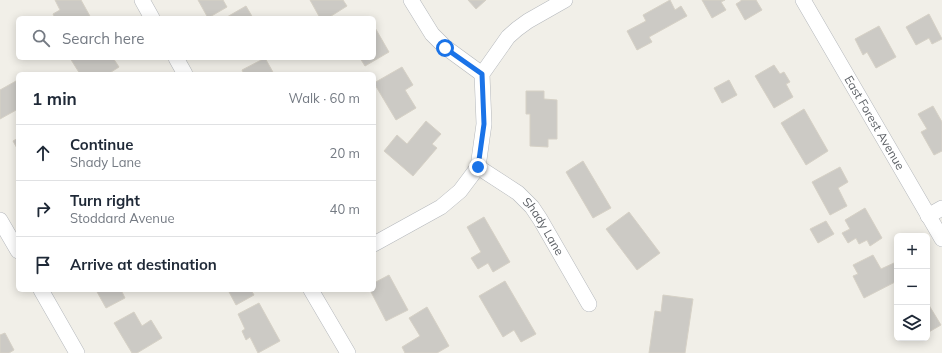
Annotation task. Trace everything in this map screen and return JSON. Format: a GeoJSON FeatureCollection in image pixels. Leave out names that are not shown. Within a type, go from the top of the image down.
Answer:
{"type":"FeatureCollection","features":[{"type":"Feature","properties":{"kind":"street"},"geometry":{"type":"LineString","coordinates":[[142,0],[151,16]]}},
{"type":"Feature","properties":{"kind":"street"},"geometry":{"type":"LineString","coordinates":[[412,0],[432,34],[445,48],[482,74]]}},
{"type":"Feature","properties":{"kind":"street"},"geometry":{"type":"LineString","coordinates":[[376,243],[441,207],[460,191],[478,167],[484,124],[482,74],[508,37],[516,29],[528,20],[565,0]]}},
{"type":"Feature","properties":{"kind":"street","name":"East Forest Avenue"},"geometry":{"type":"LineString","coordinates":[[809,2],[942,239]]}},
{"type":"Feature","properties":{"kind":"street"},"geometry":{"type":"LineString","coordinates":[[177,60],[184,72]]}},
{"type":"Feature","properties":{"kind":"street","name":"Shady Lane"},"geometry":{"type":"LineString","coordinates":[[478,167],[518,193],[532,207],[540,218],[589,304]]}},
{"type":"Feature","properties":{"kind":"street"},"geometry":{"type":"LineString","coordinates":[[928,216],[942,208]]}},
{"type":"Feature","properties":{"kind":"street"},"geometry":{"type":"LineString","coordinates":[[0,220],[16,248]]}},
{"type":"Feature","properties":{"kind":"street"},"geometry":{"type":"LineString","coordinates":[[41,292],[77,353]]}},
{"type":"Feature","properties":{"kind":"street"},"geometry":{"type":"LineString","coordinates":[[312,292],[348,353]]}},
{"type":"Feature","properties":{"kind":"building"},"geometry":{"type":"Polygon","coordinates":[[[55,0],[81,0],[90,16],[54,16],[53,14],[60,10],[55,0]]]}},
{"type":"Feature","properties":{"kind":"building"},"geometry":{"type":"Polygon","coordinates":[[[198,0],[223,0],[227,7],[211,16],[207,16],[198,0]]]}},
{"type":"Feature","properties":{"kind":"building"},"geometry":{"type":"Polygon","coordinates":[[[310,0],[343,0],[347,6],[331,16],[319,16],[310,0]]]}},
{"type":"Feature","properties":{"kind":"building"},"geometry":{"type":"Polygon","coordinates":[[[468,0],[486,0],[476,9],[468,0]]]}},
{"type":"Feature","properties":{"kind":"building"},"geometry":{"type":"Polygon","coordinates":[[[670,0],[675,10],[681,6],[687,16],[649,37],[652,42],[637,50],[627,31],[646,21],[643,15],[670,0]]]}},
{"type":"Feature","properties":{"kind":"building"},"geometry":{"type":"Polygon","coordinates":[[[702,0],[725,0],[721,2],[726,10],[712,18],[702,0]]]}},
{"type":"Feature","properties":{"kind":"building"},"geometry":{"type":"Polygon","coordinates":[[[741,0],[756,0],[762,10],[745,20],[736,4],[741,0]]]}},
{"type":"Feature","properties":{"kind":"building"},"geometry":{"type":"Polygon","coordinates":[[[246,6],[252,16],[229,16],[246,6]]]}},
{"type":"Feature","properties":{"kind":"building"},"geometry":{"type":"Polygon","coordinates":[[[929,14],[942,39],[932,44],[929,38],[916,45],[906,27],[929,14]]]}},
{"type":"Feature","properties":{"kind":"building"},"geometry":{"type":"Polygon","coordinates":[[[879,26],[896,57],[876,68],[867,52],[863,55],[855,39],[879,26]]]}},
{"type":"Feature","properties":{"kind":"building"},"geometry":{"type":"Polygon","coordinates":[[[376,29],[389,52],[376,60],[376,29]]]}},
{"type":"Feature","properties":{"kind":"building"},"geometry":{"type":"Polygon","coordinates":[[[71,60],[114,60],[119,67],[111,72],[79,72],[71,60]]]}},
{"type":"Feature","properties":{"kind":"building"},"geometry":{"type":"Polygon","coordinates":[[[261,60],[266,60],[273,72],[243,72],[242,70],[261,60]]]}},
{"type":"Feature","properties":{"kind":"building"},"geometry":{"type":"Polygon","coordinates":[[[361,60],[375,60],[365,66],[361,60]]]}},
{"type":"Feature","properties":{"kind":"building"},"geometry":{"type":"Polygon","coordinates":[[[774,65],[780,74],[784,72],[790,82],[786,84],[793,97],[774,108],[755,76],[774,65]]]}},
{"type":"Feature","properties":{"kind":"building"},"geometry":{"type":"Polygon","coordinates":[[[402,67],[413,85],[405,90],[416,108],[396,120],[376,86],[376,82],[402,67]]]}},
{"type":"Feature","properties":{"kind":"building"},"geometry":{"type":"Polygon","coordinates":[[[729,80],[737,95],[722,103],[714,88],[729,80]]]}},
{"type":"Feature","properties":{"kind":"building"},"geometry":{"type":"Polygon","coordinates":[[[16,81],[16,110],[0,119],[0,90],[16,81]]]}},
{"type":"Feature","properties":{"kind":"building"},"geometry":{"type":"Polygon","coordinates":[[[526,91],[544,91],[544,99],[557,100],[557,139],[548,139],[548,147],[530,146],[530,114],[526,114],[526,91]]]}},
{"type":"Feature","properties":{"kind":"building"},"geometry":{"type":"Polygon","coordinates":[[[933,106],[942,122],[942,151],[934,155],[921,132],[927,129],[918,114],[933,106]]]}},
{"type":"Feature","properties":{"kind":"building"},"geometry":{"type":"Polygon","coordinates":[[[804,109],[828,151],[806,165],[781,123],[804,109]]]}},
{"type":"Feature","properties":{"kind":"building"},"geometry":{"type":"Polygon","coordinates":[[[426,121],[441,134],[432,144],[437,148],[413,176],[384,151],[397,135],[407,144],[426,121]]]}},
{"type":"Feature","properties":{"kind":"building"},"geometry":{"type":"Polygon","coordinates":[[[16,139],[16,146],[13,141],[16,139]]]}},
{"type":"Feature","properties":{"kind":"building"},"geometry":{"type":"Polygon","coordinates":[[[583,161],[611,208],[593,218],[566,172],[583,161]]]}},
{"type":"Feature","properties":{"kind":"building"},"geometry":{"type":"Polygon","coordinates":[[[840,167],[848,182],[838,188],[847,206],[830,215],[812,182],[840,167]]]}},
{"type":"Feature","properties":{"kind":"building"},"geometry":{"type":"Polygon","coordinates":[[[865,208],[882,238],[870,246],[867,240],[859,244],[856,238],[848,243],[842,233],[850,229],[845,220],[865,208]]]}},
{"type":"Feature","properties":{"kind":"building"},"geometry":{"type":"Polygon","coordinates":[[[629,212],[660,253],[637,270],[606,229],[629,212]]]}},
{"type":"Feature","properties":{"kind":"building"},"geometry":{"type":"Polygon","coordinates":[[[484,217],[510,262],[493,272],[488,263],[478,269],[471,258],[481,252],[467,227],[484,217]]]}},
{"type":"Feature","properties":{"kind":"building"},"geometry":{"type":"Polygon","coordinates":[[[826,221],[834,234],[818,243],[810,229],[826,221]]]}},
{"type":"Feature","properties":{"kind":"building"},"geometry":{"type":"Polygon","coordinates":[[[873,255],[881,269],[894,263],[894,283],[864,298],[853,276],[858,274],[853,265],[873,255]]]}},
{"type":"Feature","properties":{"kind":"building"},"geometry":{"type":"Polygon","coordinates":[[[389,275],[408,310],[386,321],[371,292],[376,292],[376,282],[389,275]]]}},
{"type":"Feature","properties":{"kind":"building"},"geometry":{"type":"Polygon","coordinates":[[[505,281],[536,334],[521,342],[514,330],[503,337],[479,296],[505,281]]]}},
{"type":"Feature","properties":{"kind":"building"},"geometry":{"type":"Polygon","coordinates":[[[97,292],[122,292],[125,298],[106,308],[97,292]]]}},
{"type":"Feature","properties":{"kind":"building"},"geometry":{"type":"Polygon","coordinates":[[[229,292],[252,292],[254,295],[236,305],[229,292]]]}},
{"type":"Feature","properties":{"kind":"building"},"geometry":{"type":"Polygon","coordinates":[[[663,295],[693,299],[685,353],[649,353],[655,311],[661,312],[663,295]]]}},
{"type":"Feature","properties":{"kind":"building"},"geometry":{"type":"Polygon","coordinates":[[[259,303],[280,341],[258,353],[250,337],[246,340],[242,331],[245,329],[238,314],[259,303]]]}},
{"type":"Feature","properties":{"kind":"building"},"geometry":{"type":"Polygon","coordinates":[[[427,307],[449,346],[437,353],[405,353],[402,347],[420,336],[409,318],[427,307]]]}},
{"type":"Feature","properties":{"kind":"building"},"geometry":{"type":"Polygon","coordinates":[[[930,307],[941,325],[930,331],[930,307]]]}},
{"type":"Feature","properties":{"kind":"building"},"geometry":{"type":"Polygon","coordinates":[[[134,312],[142,326],[151,320],[162,338],[137,353],[132,353],[114,323],[134,312]]]}},
{"type":"Feature","properties":{"kind":"building"},"geometry":{"type":"Polygon","coordinates":[[[5,333],[14,350],[9,353],[0,353],[0,335],[5,333]]]}},
{"type":"Feature","properties":{"kind":"route"},"geometry":{"type":"LineString","coordinates":[[445,48],[482,74],[484,124],[478,167]]}}]}
